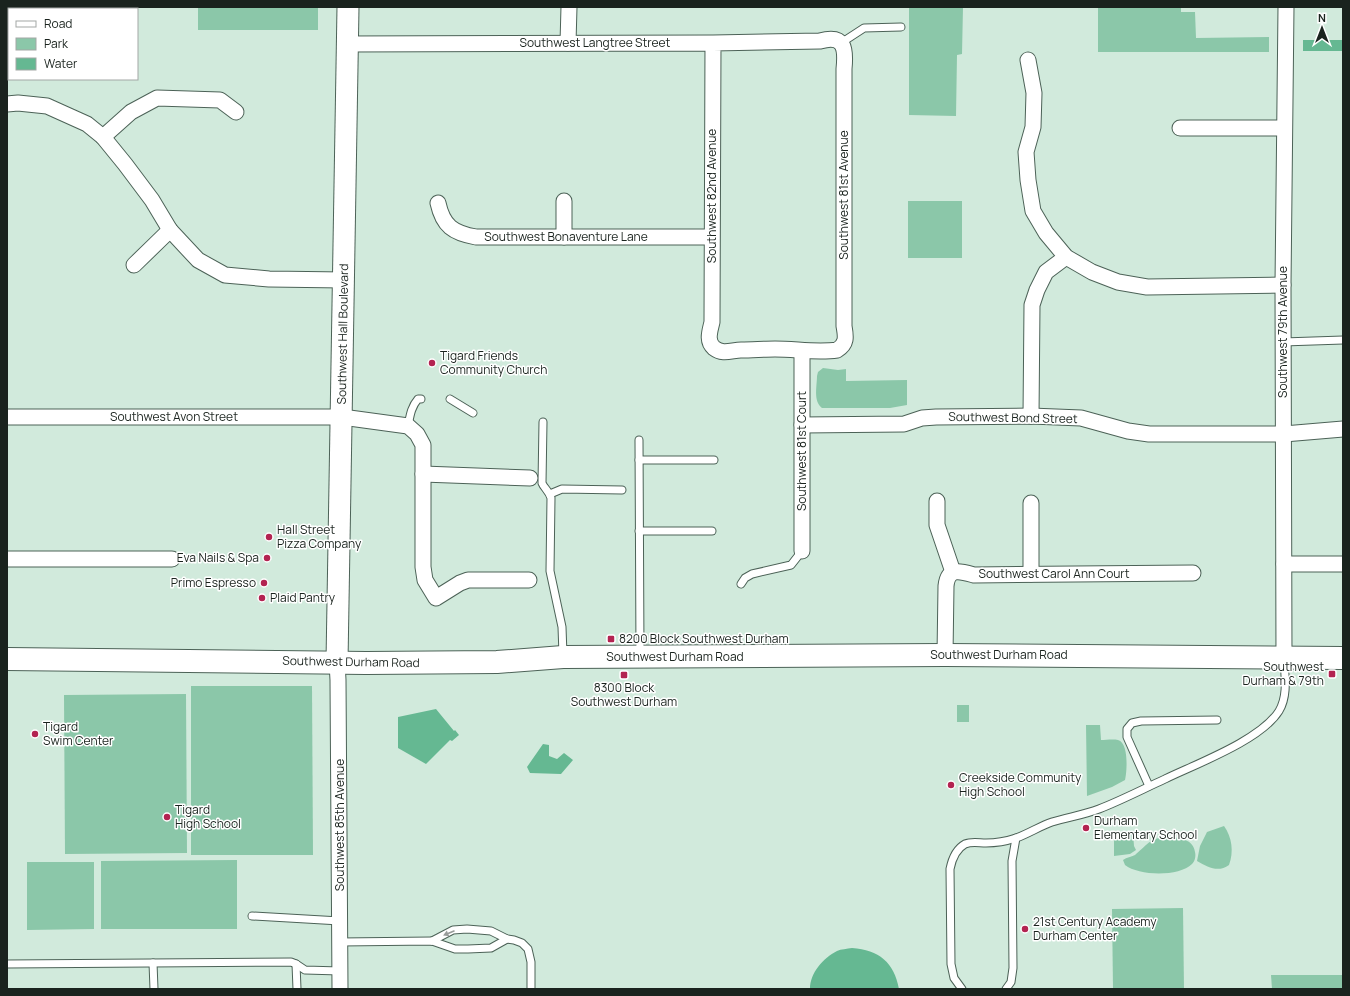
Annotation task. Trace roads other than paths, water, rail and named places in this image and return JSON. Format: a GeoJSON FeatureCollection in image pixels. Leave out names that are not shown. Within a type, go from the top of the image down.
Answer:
{"type":"FeatureCollection","features":[{"type":"Feature","properties":{"kind":"main road","name":"Southwest Hall Boulevard"},"geometry":{"type":"LineString","coordinates":[[337,662],[348,7]]}},
{"type":"Feature","properties":{"kind":"main road","name":"Southwest Durham Road"},"geometry":{"type":"LineString","coordinates":[[7,659],[497,662],[563,657],[945,655],[1343,658]]}},
{"type":"Feature","properties":{"kind":"street"},"geometry":{"type":"LineString","coordinates":[[568,43],[569,7]]}},
{"type":"Feature","properties":{"kind":"street","name":"Southwest 79th Avenue"},"geometry":{"type":"LineString","coordinates":[[1284,657],[1283,285],[1286,7]]}},
{"type":"Feature","properties":{"kind":"street","name":"Southwest Langtree Street"},"geometry":{"type":"LineString","coordinates":[[347,44],[713,43],[820,41],[828,38],[836,39],[841,43]]}},
{"type":"Feature","properties":{"kind":"street","name":"Southwest 82nd Avenue"},"geometry":{"type":"LineString","coordinates":[[713,43],[711,237],[712,322],[709,335],[710,342],[719,351],[727,352],[738,350],[775,349],[802,351]]}},
{"type":"Feature","properties":{"kind":"street","name":"Southwest 81st Avenue"},"geometry":{"type":"LineString","coordinates":[[802,351],[837,350],[842,348],[846,336],[844,326],[845,56],[844,48],[841,43]]}},
{"type":"Feature","properties":{"kind":"street"},"geometry":{"type":"LineString","coordinates":[[1028,60],[1034,100],[1033,127],[1026,152],[1028,180],[1033,211],[1046,233],[1066,257],[1092,272],[1118,282],[1147,287],[1283,285]]}},
{"type":"Feature","properties":{"kind":"street"},"geometry":{"type":"LineString","coordinates":[[103,137],[131,112],[156,98],[220,100],[236,112]]}},
{"type":"Feature","properties":{"kind":"street"},"geometry":{"type":"LineString","coordinates":[[7,104],[18,103],[48,106],[88,124],[103,137],[152,200],[170,230],[198,260],[225,276],[268,279],[344,280]]}},
{"type":"Feature","properties":{"kind":"street"},"geometry":{"type":"LineString","coordinates":[[1180,128],[1284,128]]}},
{"type":"Feature","properties":{"kind":"street"},"geometry":{"type":"LineString","coordinates":[[564,201],[564,236]]}},
{"type":"Feature","properties":{"kind":"street","name":"Southwest Bonaventure Lane"},"geometry":{"type":"LineString","coordinates":[[438,203],[440,213],[449,227],[456,232],[465,235],[711,237]]}},
{"type":"Feature","properties":{"kind":"street"},"geometry":{"type":"LineString","coordinates":[[134,266],[170,230]]}},
{"type":"Feature","properties":{"kind":"street"},"geometry":{"type":"LineString","coordinates":[[1031,416],[1032,305],[1037,290],[1046,272],[1066,257]]}},
{"type":"Feature","properties":{"kind":"street","name":"Southwest 81st Court"},"geometry":{"type":"LineString","coordinates":[[802,351],[802,551]]}},
{"type":"Feature","properties":{"kind":"street","name":"Southwest Bond Street"},"geometry":{"type":"LineString","coordinates":[[802,425],[904,424],[922,418],[936,417],[1031,416],[1081,418],[1128,431],[1149,434],[1284,434],[1343,429]]}},
{"type":"Feature","properties":{"kind":"street","name":"Southwest Avon Street"},"geometry":{"type":"LineString","coordinates":[[7,417],[342,417],[408,426]]}},
{"type":"Feature","properties":{"kind":"street"},"geometry":{"type":"LineString","coordinates":[[408,426],[417,434],[423,445],[423,567],[425,580],[436,598],[460,583],[468,580],[529,580]]}},
{"type":"Feature","properties":{"kind":"street"},"geometry":{"type":"LineString","coordinates":[[423,474],[530,478]]}},
{"type":"Feature","properties":{"kind":"street"},"geometry":{"type":"LineString","coordinates":[[937,501],[937,525],[953,572],[947,579],[946,586],[945,655]]}},
{"type":"Feature","properties":{"kind":"street"},"geometry":{"type":"LineString","coordinates":[[1031,503],[1031,574]]}},
{"type":"Feature","properties":{"kind":"street"},"geometry":{"type":"LineString","coordinates":[[7,560],[172,559]]}},
{"type":"Feature","properties":{"kind":"street"},"geometry":{"type":"LineString","coordinates":[[1284,564],[1343,564]]}},
{"type":"Feature","properties":{"kind":"street","name":"Southwest Carol Ann Court"},"geometry":{"type":"LineString","coordinates":[[953,572],[960,571],[974,574],[1193,573]]}},
{"type":"Feature","properties":{"kind":"street","name":"Southwest 85th Avenue"},"geometry":{"type":"LineString","coordinates":[[337,662],[340,989]]}},
{"type":"Feature","properties":{"kind":"lane"},"geometry":{"type":"LineString","coordinates":[[841,43],[864,28],[901,27]]}},
{"type":"Feature","properties":{"kind":"lane"},"geometry":{"type":"LineString","coordinates":[[1283,342],[1343,340]]}},
{"type":"Feature","properties":{"kind":"lane"},"geometry":{"type":"LineString","coordinates":[[408,426],[414,404],[418,399],[421,399]]}},
{"type":"Feature","properties":{"kind":"lane"},"geometry":{"type":"LineString","coordinates":[[450,399],[473,413]]}},
{"type":"Feature","properties":{"kind":"lane"},"geometry":{"type":"LineString","coordinates":[[543,422],[542,482],[543,487],[550,494],[551,498],[550,571],[562,627],[563,657]]}},
{"type":"Feature","properties":{"kind":"lane"},"geometry":{"type":"LineString","coordinates":[[639,440],[640,657]]}},
{"type":"Feature","properties":{"kind":"lane"},"geometry":{"type":"LineString","coordinates":[[639,460],[714,460]]}},
{"type":"Feature","properties":{"kind":"lane"},"geometry":{"type":"LineString","coordinates":[[550,494],[562,489],[622,490]]}},
{"type":"Feature","properties":{"kind":"lane"},"geometry":{"type":"LineString","coordinates":[[640,531],[712,531]]}},
{"type":"Feature","properties":{"kind":"lane"},"geometry":{"type":"LineString","coordinates":[[741,584],[745,578],[752,574],[791,564],[802,551]]}},
{"type":"Feature","properties":{"kind":"lane"},"geometry":{"type":"LineString","coordinates":[[962,989],[954,978],[951,964],[951,861],[957,850],[968,843],[998,842],[1016,838],[1051,822],[1098,809],[1121,800],[1223,752],[1257,732],[1269,724],[1279,711],[1283,702],[1285,690],[1284,657]]}},
{"type":"Feature","properties":{"kind":"lane"},"geometry":{"type":"LineString","coordinates":[[1149,786],[1127,737],[1127,729],[1132,723],[1141,721],[1217,720]]}},
{"type":"Feature","properties":{"kind":"lane"},"geometry":{"type":"LineString","coordinates":[[1006,989],[1011,982],[1013,968],[1012,861],[1016,838]]}},
{"type":"Feature","properties":{"kind":"lane"},"geometry":{"type":"LineString","coordinates":[[252,916],[340,921]]}},
{"type":"Feature","properties":{"kind":"lane"},"geometry":{"type":"LineString","coordinates":[[432,941],[453,930],[467,929],[490,931],[507,939],[522,943],[528,949],[531,962],[531,989]]}},
{"type":"Feature","properties":{"kind":"lane"},"geometry":{"type":"LineString","coordinates":[[340,942],[432,941],[455,948],[468,949],[491,948],[507,939]]}},
{"type":"Feature","properties":{"kind":"lane"},"geometry":{"type":"LineString","coordinates":[[7,964],[290,962],[306,970],[340,971]]}},
{"type":"Feature","properties":{"kind":"lane"},"geometry":{"type":"LineString","coordinates":[[154,963],[154,989]]}},
{"type":"Feature","properties":{"kind":"lane"},"geometry":{"type":"LineString","coordinates":[[296,964],[297,989]]}},
{"type":"Feature","properties":{"kind":"water"},"geometry":{"type":"Polygon","coordinates":[[[1303,40],[1343,40],[1343,51],[1303,51],[1303,40]]]}},
{"type":"Feature","properties":{"kind":"water"},"geometry":{"type":"Polygon","coordinates":[[[436,709],[459,735],[452,741],[450,740],[426,764],[398,748],[398,717],[436,709]]]}},
{"type":"Feature","properties":{"kind":"water"},"geometry":{"type":"Polygon","coordinates":[[[543,744],[549,745],[549,756],[557,759],[564,753],[573,760],[561,774],[530,773],[527,767],[543,744]]]}},
{"type":"Feature","properties":{"kind":"water"},"geometry":{"type":"Polygon","coordinates":[[[852,948],[870,951],[884,959],[893,971],[899,989],[810,989],[812,977],[822,962],[837,951],[852,948]]]}},
{"type":"Feature","properties":{"kind":"place","name":"Tigard Friends Community Church"},"geometry":{"type":"Point","coordinates":[432,363]}},
{"type":"Feature","properties":{"kind":"place","name":"Hall Street Pizza Company"},"geometry":{"type":"Point","coordinates":[269,537]}},
{"type":"Feature","properties":{"kind":"place","name":"Eva Nails & Spa"},"geometry":{"type":"Point","coordinates":[267,558]}},
{"type":"Feature","properties":{"kind":"place","name":"Primo Espresso"},"geometry":{"type":"Point","coordinates":[264,583]}},
{"type":"Feature","properties":{"kind":"place","name":"Plaid Pantry"},"geometry":{"type":"Point","coordinates":[262,598]}},
{"type":"Feature","properties":{"kind":"place","name":"8200 Block Southwest Durham"},"geometry":{"type":"Point","coordinates":[611,639]}},
{"type":"Feature","properties":{"kind":"place","name":"Southwest Durham & 79th"},"geometry":{"type":"Point","coordinates":[1332,674]}},
{"type":"Feature","properties":{"kind":"place","name":"8300 Block Southwest Durham"},"geometry":{"type":"Point","coordinates":[624,675]}},
{"type":"Feature","properties":{"kind":"place","name":"Tigard Swim Center"},"geometry":{"type":"Point","coordinates":[35,734]}},
{"type":"Feature","properties":{"kind":"place","name":"Creekside Community High School"},"geometry":{"type":"Point","coordinates":[951,785]}},
{"type":"Feature","properties":{"kind":"place","name":"Tigard High School"},"geometry":{"type":"Point","coordinates":[167,817]}},
{"type":"Feature","properties":{"kind":"place","name":"Durham Elementary School"},"geometry":{"type":"Point","coordinates":[1086,828]}},
{"type":"Feature","properties":{"kind":"place","name":"21st Century Academy Durham Center"},"geometry":{"type":"Point","coordinates":[1025,929]}}]}
